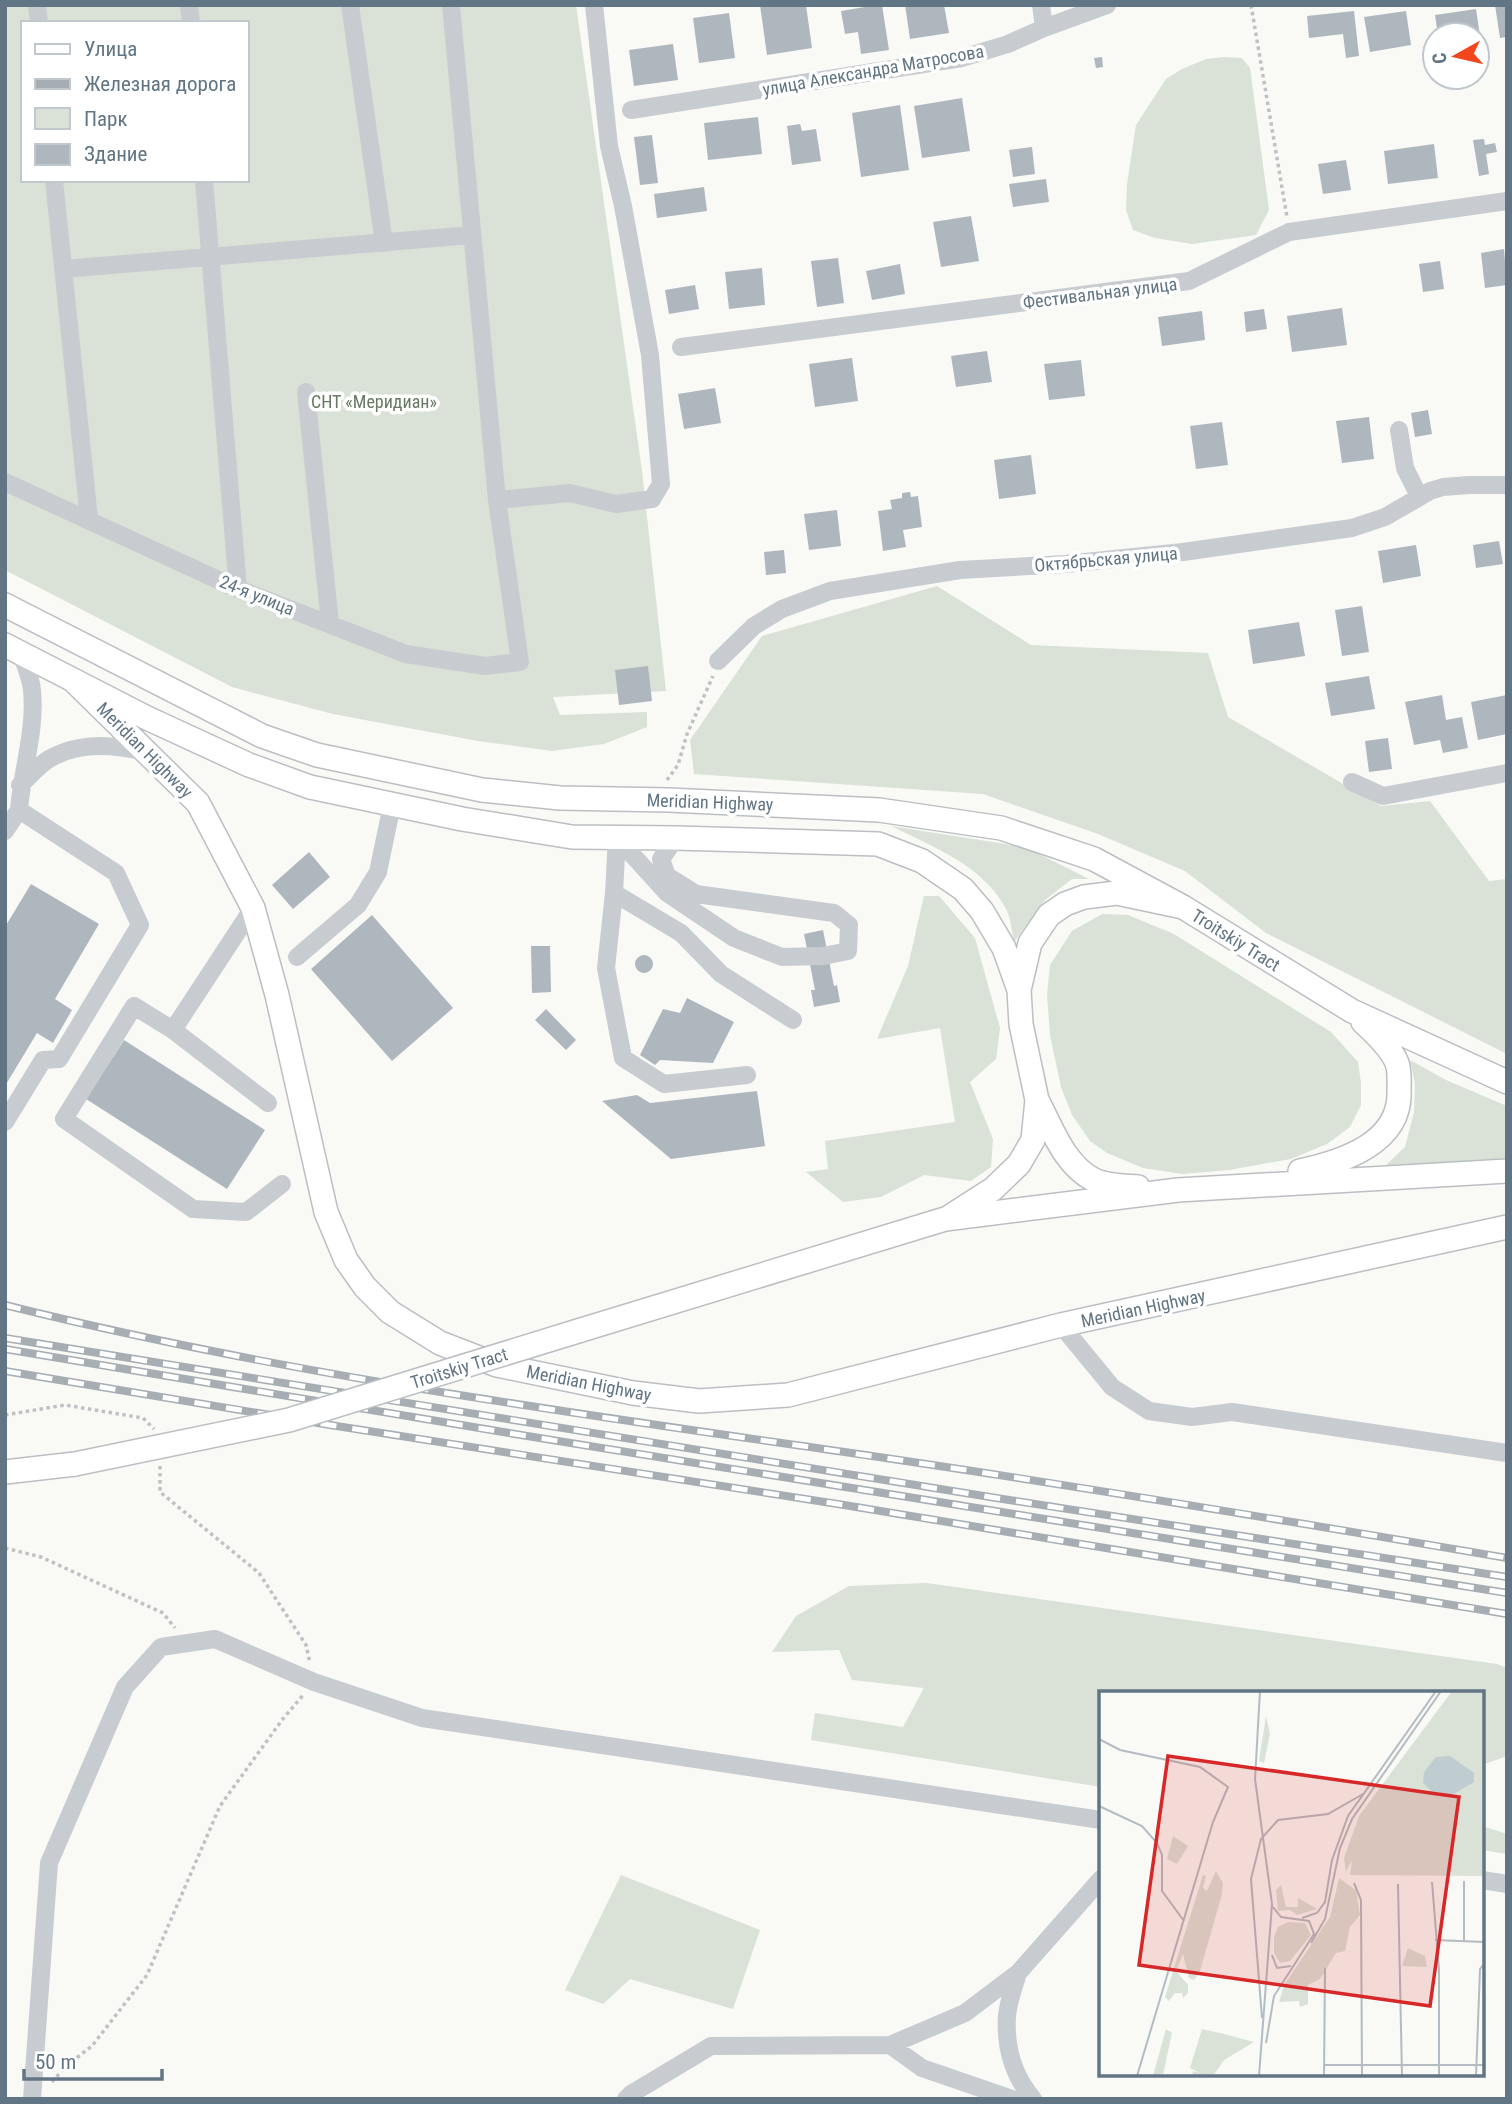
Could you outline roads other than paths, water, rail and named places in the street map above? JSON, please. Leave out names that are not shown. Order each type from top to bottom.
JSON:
[{"type":"main road","name":"Meridian Highway","points":[[5,605],[262,736],[317,755],[482,790],[560,798],[879,810],[1001,828],[1094,859],[1183,907]]},
{"type":"main road","name":"Meridian Highway","points":[[13,649],[147,718],[249,765],[310,787],[462,819],[572,837],[878,844],[922,861],[963,889],[982,911],[1004,948],[1019,990]]},
{"type":"main road","name":"Meridian Highway","points":[[74,681],[198,803],[253,908],[326,1212],[346,1260],[365,1287],[390,1312],[440,1343],[497,1366],[633,1393],[699,1401],[788,1395],[1061,1325],[1507,1227]]},
{"type":"main road","name":"Troitskiy Tract","points":[[945,1219],[993,1189],[1019,1164],[1033,1140],[1037,1100],[1021,1024],[1019,990],[1030,943],[1049,915],[1065,904],[1084,897],[1117,893],[1183,907],[1352,1011],[1507,1082]]},
{"type":"main road","points":[[1239,1185],[1333,1164],[1360,1151],[1382,1135],[1395,1117],[1400,1099],[1396,1063],[1380,1038],[1352,1011]]},
{"type":"main road","points":[[1037,1100],[1061,1147],[1076,1168],[1095,1180],[1118,1185],[1178,1190]]},
{"type":"main road","name":"Troitskiy Tract","points":[[5,1472],[75,1464],[289,1420],[945,1219],[1178,1190],[1507,1171]]},
{"type":"street","points":[[350,5],[384,243]]},
{"type":"street","points":[[451,5],[496,500],[570,493],[615,504],[652,499],[661,484],[650,355],[623,206],[609,146],[594,5]]},
{"type":"street","points":[[1041,5],[1044,28]]},
{"type":"street","name":"улица Александра Матросова","points":[[631,110],[962,58],[1009,44],[1107,5]]},
{"type":"street","points":[[54,182],[89,519]]},
{"type":"street","points":[[204,182],[238,589]]},
{"type":"street","name":"Фестивальная улица","points":[[681,346],[1189,281],[1289,232],[1507,201]]},
{"type":"street","points":[[63,269],[472,235]]},
{"type":"street","points":[[306,392],[330,623]]},
{"type":"street","points":[[1399,430],[1405,468],[1419,496]]},
{"type":"street","name":"24-я улица","points":[[5,482],[238,589],[406,654],[485,666],[520,662],[496,500]]},
{"type":"street","name":"Октябрьская улица","points":[[718,661],[754,626],[782,609],[830,591],[960,570],[1065,564],[1183,552],[1352,528],[1385,517],[1419,496],[1443,487],[1507,485]]},
{"type":"street","points":[[5,831],[19,810],[20,785],[33,726],[32,688],[13,649]]},
{"type":"street","points":[[20,785],[49,759],[79,747],[118,746],[147,752]]},
{"type":"street","points":[[1352,782],[1382,796],[1507,773]]},
{"type":"street","points":[[297,957],[358,905],[378,872],[392,805]]},
{"type":"street","points":[[5,1122],[43,1060],[59,1059],[141,925],[116,873],[19,810]]},
{"type":"street","points":[[617,838],[667,893],[734,938],[782,957],[823,957],[848,951],[849,925],[834,912],[696,894],[667,876],[661,859],[676,838]]},
{"type":"street","points":[[617,838],[606,968],[623,1058],[664,1084],[747,1075]]},
{"type":"street","points":[[614,893],[681,933],[722,974],[793,1020]]},
{"type":"street","points":[[173,1030],[253,908]]},
{"type":"street","points":[[268,1103],[173,1030],[134,1006],[64,1119],[193,1209],[246,1212],[282,1184]]},
{"type":"street","points":[[1061,1325],[1112,1387],[1149,1411],[1192,1417],[1232,1412],[1507,1452]]},
{"type":"street","points":[[38,2095],[49,1863],[125,1687],[161,1647],[215,1639],[314,1682],[422,1718],[1099,1820]]},
{"type":"street","points":[[1484,1880],[1507,1884]]},
{"type":"street","points":[[626,2099],[711,2046],[890,2045],[965,2013],[1018,1973],[1099,1881]]},
{"type":"street","points":[[1018,1973],[1007,2016],[1010,2062],[1033,2099]]},
{"type":"street","points":[[890,2045],[922,2068],[1012,2099]]},
{"type":"railway","points":[[5,1305],[220,1353],[328,1373],[1031,1480],[1507,1558]]},
{"type":"railway","points":[[5,1338],[990,1497],[1507,1577]]},
{"type":"railway","points":[[5,1349],[527,1436],[1507,1593]]},
{"type":"railway","points":[[5,1371],[1507,1614]]},
{"type":"park label","name":"СНТ «Меридиан»","points":[[374,401]]}]
